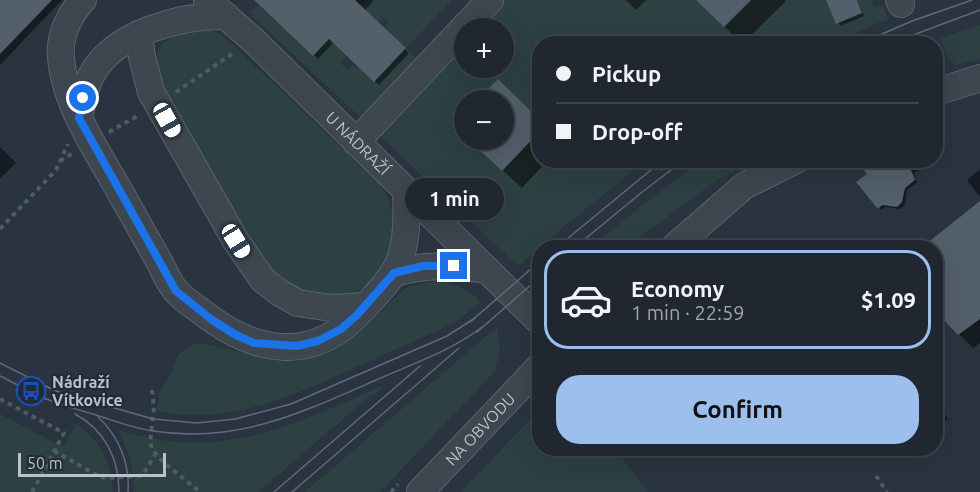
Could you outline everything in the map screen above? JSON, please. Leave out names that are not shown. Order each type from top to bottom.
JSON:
[{"type":"street","points":[[83,0],[69,20],[62,39],[61,55],[63,71],[79,118],[176,291],[212,320],[236,335],[254,343],[297,346],[332,335],[341,329],[394,273],[404,238],[406,191]]},
{"type":"street","points":[[356,142],[490,0]]},
{"type":"street","points":[[79,118],[90,77],[105,58],[139,34],[160,24],[196,16],[217,8]]},
{"type":"street","name":"U NÁDRAŽÍ","points":[[217,8],[261,48],[532,314]]},
{"type":"street","points":[[139,34],[151,92],[236,241],[263,280],[298,303],[323,307],[365,306]]},
{"type":"street","points":[[943,90],[980,78]]},
{"type":"street","points":[[682,240],[744,186],[780,168]]},
{"type":"street","points":[[394,273],[438,265],[487,270]]},
{"type":"street","name":"NA OBVODU","points":[[420,492],[532,374]]},
{"type":"path","points":[[0,229],[56,170],[79,118]]},
{"type":"path","points":[[152,390],[154,408],[150,442],[155,455],[200,492]]},
{"type":"path","points":[[0,399],[64,433],[32,492]]},
{"type":"path","points":[[54,451],[107,478],[140,476],[155,455]]},
{"type":"path","points":[[876,476],[887,492]]},
{"type":"green space","points":[[366,0],[452,0],[406,48],[417,59],[361,118],[249,13],[257,4],[313,56],[329,39],[347,56],[340,63],[348,70],[352,65],[356,68],[358,66],[389,22],[383,17],[378,22],[361,5]]},
{"type":"green space","points":[[502,0],[871,0],[874,8],[882,5],[888,19],[848,36],[532,36],[532,168],[637,168],[548,240],[532,240],[532,254],[518,266],[376,132],[454,50],[454,78],[514,78],[514,18],[485,18]]},
{"type":"green space","points":[[980,25],[980,59],[956,65],[949,60],[943,45],[943,37]]},
{"type":"green space","points":[[201,28],[222,35],[378,182],[388,196],[396,227],[390,260],[369,286],[339,298],[291,291],[265,267],[161,95],[155,62],[161,47],[172,37]]},
{"type":"green space","points":[[692,168],[739,168],[713,183],[636,240],[601,240]]},
{"type":"green space","points":[[428,282],[443,282],[463,288],[480,302],[460,319],[443,328],[278,400],[231,412],[207,415],[157,411],[159,393],[168,380],[178,355],[189,346],[201,343],[278,361],[300,359],[338,347],[363,330],[404,290]]},
{"type":"green space","points":[[497,327],[500,350],[495,371],[380,492],[305,492]]},
{"type":"green space","points":[[381,386],[382,388],[374,395],[372,394],[258,492],[134,492],[130,460],[117,430],[166,441],[195,443],[223,441],[277,429],[304,420]]},
{"type":"green space","points":[[0,414],[63,447],[76,424],[92,437],[103,453],[110,472],[113,492],[0,492]]},
{"type":"green space","points":[[532,417],[532,456],[620,456],[648,492],[461,492]]},
{"type":"building","points":[[0,0],[52,0],[0,54]]},
{"type":"building","points":[[254,0],[355,0],[406,48],[374,82],[329,39],[313,56]]},
{"type":"building","points":[[696,0],[751,0],[724,27]]},
{"type":"building","points":[[826,0],[857,0],[862,13],[836,24]]},
{"type":"building","points":[[498,79],[509,90],[487,90]]},
{"type":"building","points":[[514,95],[532,112],[532,139],[502,171],[480,150],[514,150]]},
{"type":"building","points":[[862,168],[910,168],[915,180],[905,188],[902,202],[897,207],[882,205],[878,209],[856,182],[867,174]]},
{"type":"building","points":[[980,201],[980,319],[958,335],[943,319],[943,240],[931,240]]},
{"type":"tram line","points":[[877,36],[972,0]]},
{"type":"tram line","points":[[910,36],[980,10]]},
{"type":"tram line","points":[[566,240],[653,168]]},
{"type":"tram line","points":[[584,240],[674,168]]},
{"type":"tram line","points":[[470,322],[532,268]]},
{"type":"tram line","points":[[477,332],[532,284]]},
{"type":"tram line","points":[[41,384],[59,392],[153,419],[197,423],[235,419],[291,404],[447,336],[475,318]]},
{"type":"tram line","points":[[40,396],[124,424],[153,431],[184,434],[241,429],[268,423],[321,404],[417,363],[470,336],[482,327]]},
{"type":"tram line","points":[[292,492],[459,348]]},
{"type":"tram line","points":[[0,363],[49,388]]},
{"type":"tram line","points":[[274,492],[420,366]]},
{"type":"tram line","points":[[0,376],[45,399]]},
{"type":"tram line","points":[[75,414],[95,428],[108,447],[116,468],[119,492]]},
{"type":"tram line","points":[[98,417],[112,433],[122,451],[127,471],[128,492]]},
{"type":"place","name":"Nádraží Vítkovice","points":[[31,391]]},
{"type":"route","points":[[83,98],[79,118],[176,291],[212,320],[236,335],[254,343],[275,346],[297,346],[318,341],[332,335],[357,315],[394,273],[423,266],[454,266]]}]
